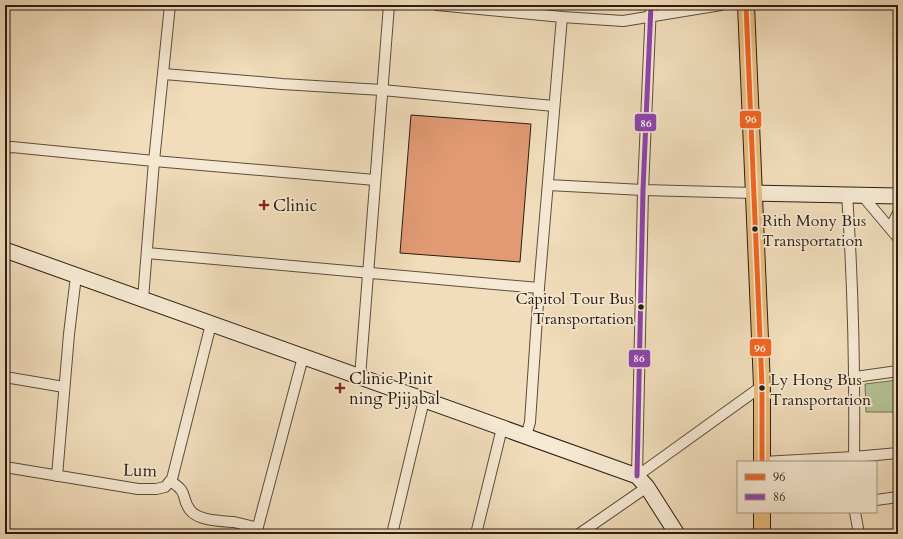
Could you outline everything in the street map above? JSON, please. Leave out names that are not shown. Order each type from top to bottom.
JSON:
[{"type":"main road","points":[[746,5],[762,386],[762,461]]},
{"type":"main road","points":[[754,193],[898,196]]},
{"type":"main road","points":[[5,250],[526,436],[642,481],[677,534]]},
{"type":"main road","points":[[762,513],[762,534]]},
{"type":"street","points":[[143,299],[154,161],[170,5]]},
{"type":"street","points":[[360,376],[389,5]]},
{"type":"street","points":[[437,5],[562,17],[623,21],[721,5]]},
{"type":"street","points":[[642,481],[643,190],[650,5]]},
{"type":"street","points":[[526,436],[530,422],[538,288],[562,17]]},
{"type":"street","points":[[164,74],[282,84],[382,90],[554,106]]},
{"type":"street","points":[[5,148],[12,147],[375,180]]},
{"type":"street","points":[[548,185],[643,190],[754,193]]},
{"type":"street","points":[[854,194],[890,228],[898,238]]},
{"type":"street","points":[[848,459],[855,377],[851,257],[854,194]]},
{"type":"street","points":[[890,228],[898,213]]},
{"type":"street","points":[[147,253],[538,288]]},
{"type":"street","points":[[57,476],[68,334],[76,276]]},
{"type":"street","name":"Lum","points":[[5,467],[138,489],[156,489],[165,487],[172,479],[211,324]]},
{"type":"street","points":[[170,481],[184,492],[191,512],[209,519],[235,522],[257,531],[303,357]]},
{"type":"street","points":[[855,377],[898,371]]},
{"type":"street","points":[[5,377],[64,387]]},
{"type":"street","points":[[579,534],[642,481],[762,386]]},
{"type":"street","points":[[392,534],[424,400]]},
{"type":"street","points":[[476,534],[502,428]]},
{"type":"street","points":[[791,461],[848,459],[898,452]]},
{"type":"street","points":[[877,500],[898,497]]},
{"type":"street","points":[[855,513],[859,534]]},
{"type":"green space","points":[[898,380],[898,412],[866,412],[865,384]]},
{"type":"building","points":[[411,115],[531,124],[520,262],[400,253]]},
{"type":"transit line","name":"86","points":[[637,476],[643,190],[651,5]]},
{"type":"transit line","name":"96","points":[[746,5],[762,386],[762,461]]},
{"type":"place","name":"Clinic","points":[[264,205]]},
{"type":"place","name":"Rith Mony Bus Transportation","points":[[755,229]]},
{"type":"place","name":"Capitol Tour Bus Transportation","points":[[641,307]]},
{"type":"place","name":"Clinic Pinit ning Pjijabal","points":[[340,388]]},
{"type":"place","name":"Ly Hong Bus Transportation","points":[[762,388]]}]
